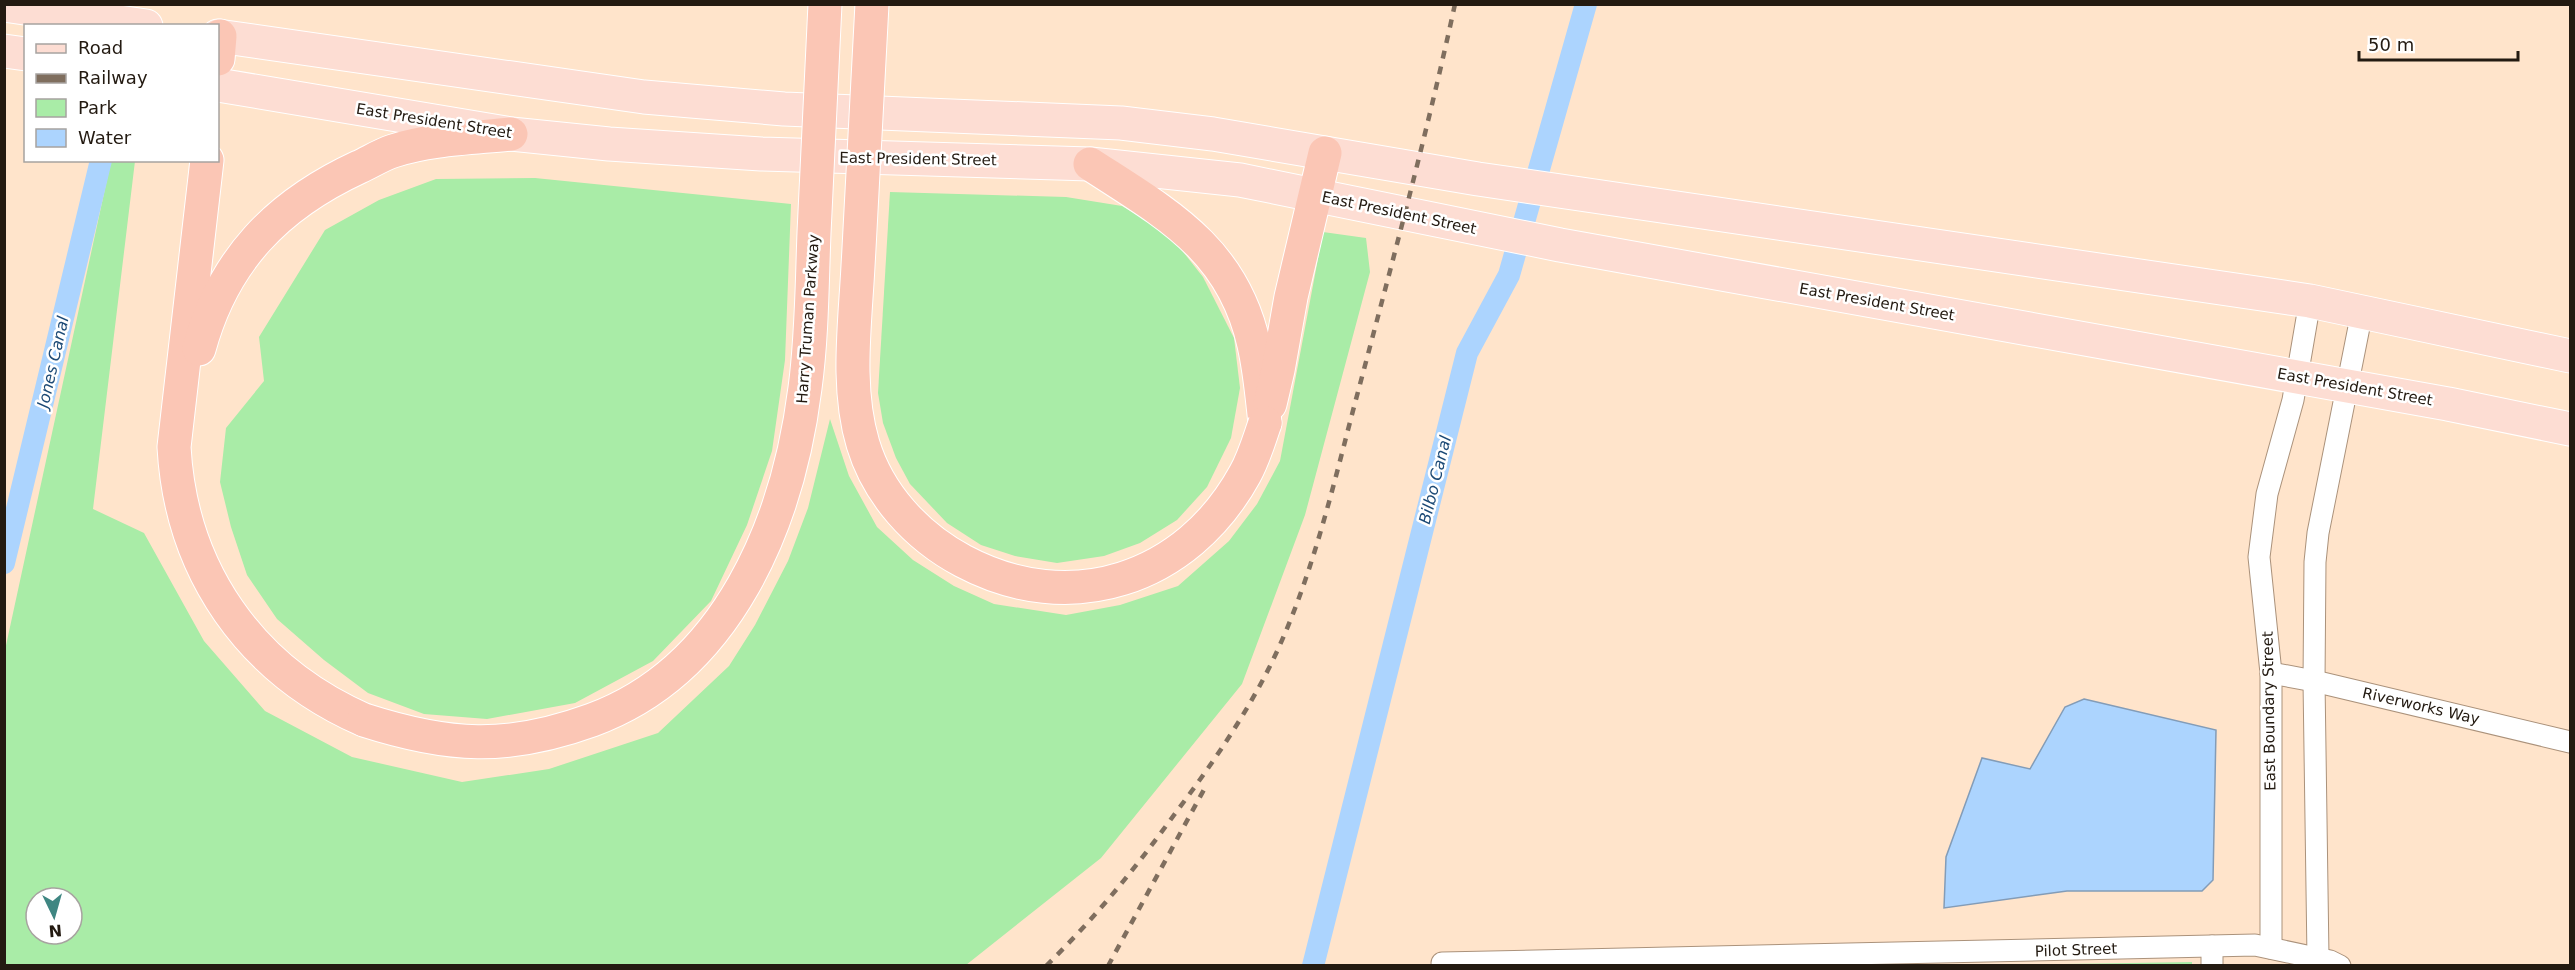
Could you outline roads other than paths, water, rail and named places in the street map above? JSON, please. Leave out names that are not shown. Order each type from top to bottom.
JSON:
[{"type":"highway","name":"Harry Truman Parkway","points":[[174,447],[176,477],[187,526],[208,580],[227,611],[279,667],[305,689],[336,708],[406,734],[451,742],[490,743],[528,739],[568,729],[606,715],[639,698],[703,645],[727,615],[763,546],[789,469],[798,433],[809,342],[825,4]]},
{"type":"highway","points":[[872,4],[855,338],[857,422],[870,462],[890,500],[902,514],[948,553],[998,577],[1036,587],[1057,589],[1126,579],[1181,549],[1212,521],[1246,472],[1264,423],[1278,370],[1291,297],[1325,153]]},
{"type":"highway","points":[[174,447],[208,315],[239,259],[283,212],[330,180],[393,151],[441,141],[510,134]]},
{"type":"highway","points":[[174,447],[207,162]]},
{"type":"highway","points":[[1090,164],[1165,213],[1195,238],[1217,261],[1235,289],[1252,335],[1259,370],[1264,423]]},
{"type":"main road","points":[[4,5],[132,24]]},
{"type":"main road","points":[[219,43],[644,97],[784,108],[1121,123],[1213,134],[1482,179],[2310,301],[2571,356]]},
{"type":"main road","points":[[4,51],[24,54]]},
{"type":"main road","name":"East President Street","points":[[219,85],[510,134],[609,144],[761,154],[1090,164],[1240,180],[1560,245],[2296,376],[2571,429]]},
{"type":"street","name":"East Boundary Street","points":[[2271,948],[2271,673],[2259,557],[2267,494],[2293,400],[2310,301]]},
{"type":"street","points":[[2318,958],[2314,681],[2315,571],[2318,533],[2362,312]]},
{"type":"street","name":"Riverworks Way","points":[[2271,673],[2314,681],[2571,742]]},
{"type":"street","name":"Pilot Street","points":[[1442,963],[1738,961],[1965,953],[2212,956],[2255,945],[2318,958],[2340,966]]},
{"type":"water","points":[[2084,699],[2216,730],[2213,880],[2202,891],[2067,891],[1944,908],[1946,857],[1982,758],[2030,769],[2065,707]]},
{"type":"waterway","name":"Bilbo Canal","points":[[1313,966],[1467,353],[1509,275],[1586,4]]},
{"type":"waterway","name":"Jones Canal","points":[[4,563],[101,162]]},
{"type":"railway","points":[[1046,966],[1113,893],[1201,779],[1250,702],[1287,629],[1300,596],[1332,493],[1409,196],[1455,4]]},
{"type":"railway","points":[[1108,966],[1207,784]]}]
